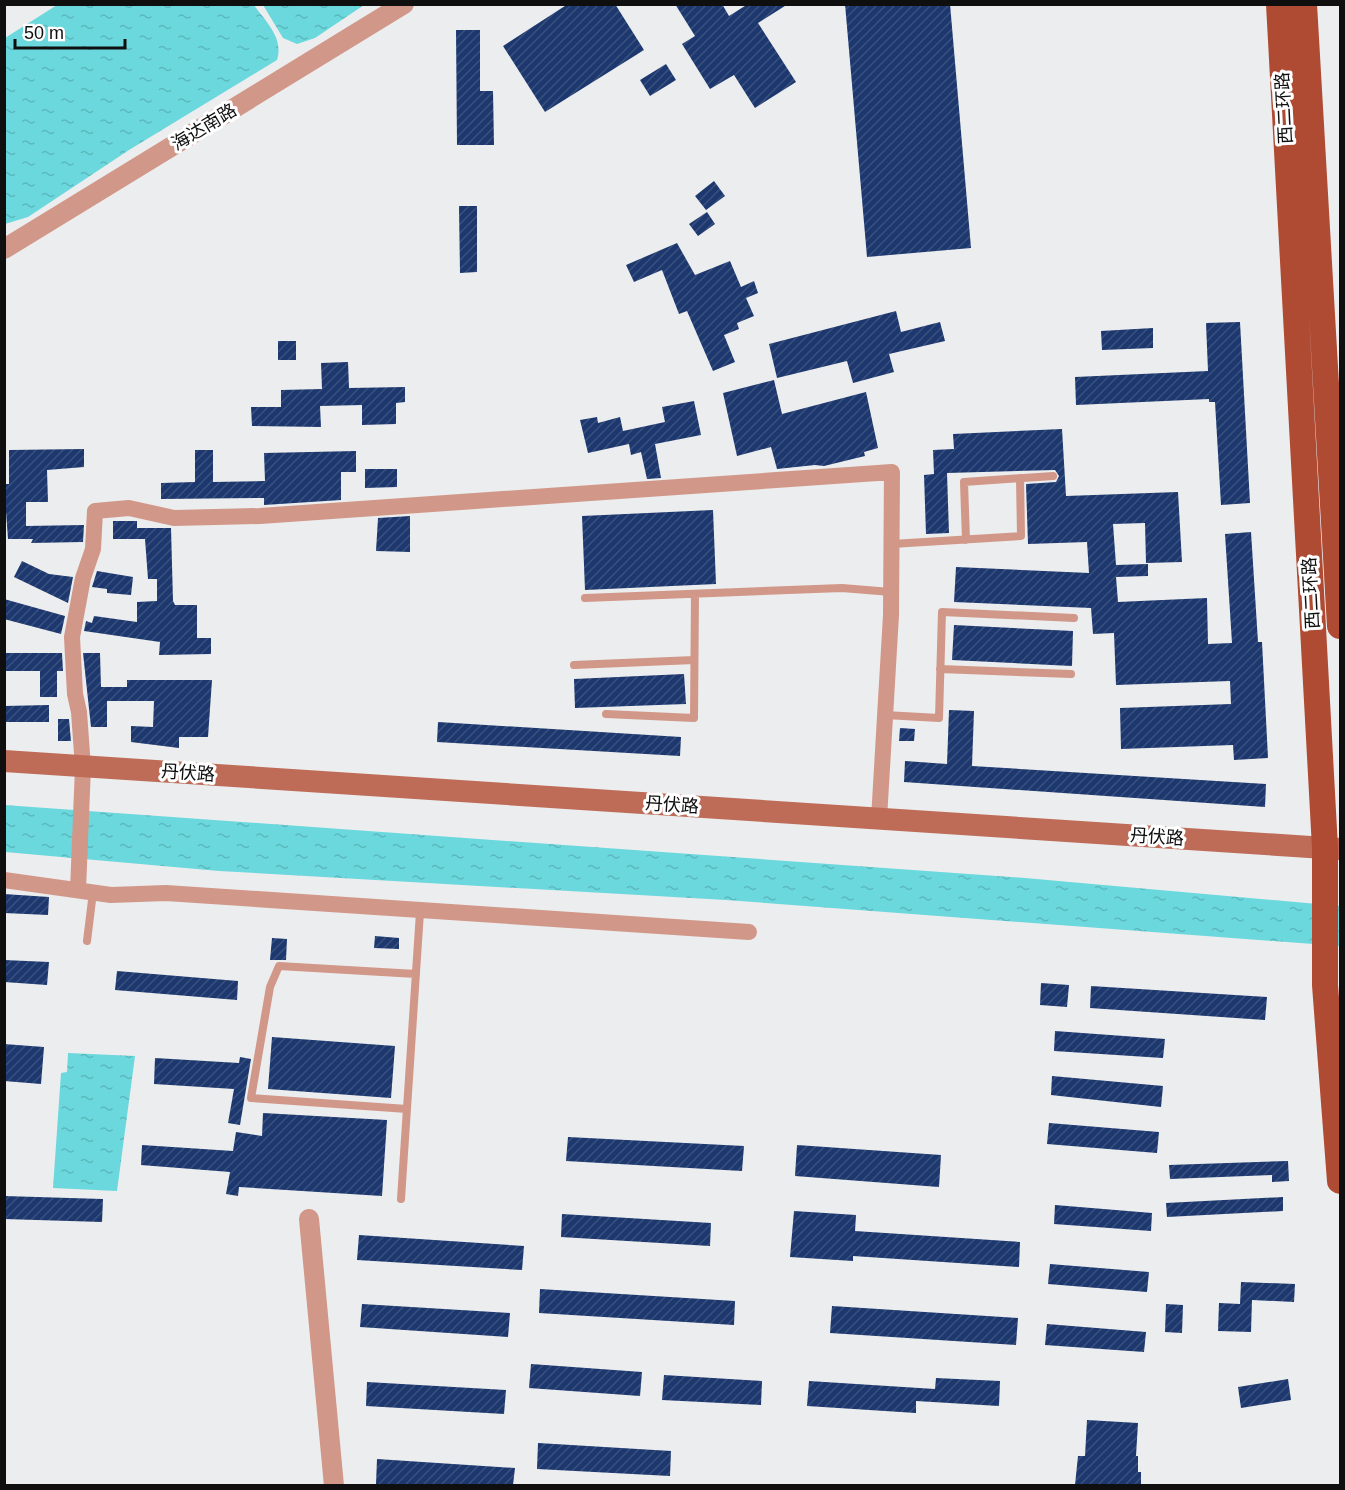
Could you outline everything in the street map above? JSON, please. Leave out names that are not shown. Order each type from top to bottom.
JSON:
[{"type":"main road","name":"西二环路","points":[[1279,4],[1333,849],[1323,894],[1324,985],[1341,1181]]},
{"type":"main road","name":"西二环路","points":[[1304,4],[1341,626]]},
{"type":"main road","name":"丹伏路","points":[[4,761],[1333,849]]},
{"type":"street","name":"海达南路","points":[[4,249],[404,4]]},
{"type":"street","points":[[83,886],[83,767],[79,712],[75,694],[72,637],[83,578],[93,549],[95,511],[129,508],[174,518],[260,516],[892,472],[891,592],[879,819]]},
{"type":"street","points":[[4,880],[83,886],[111,895],[166,893],[420,912],[749,932]]},
{"type":"street","points":[[309,1219],[334,1485]]},
{"type":"lane","points":[[966,540],[964,482],[1053,476]]},
{"type":"lane","points":[[892,543],[1022,536],[1020,478]]},
{"type":"lane","points":[[585,598],[842,588],[891,592]]},
{"type":"lane","points":[[606,714],[694,718],[695,594]]},
{"type":"lane","points":[[885,715],[939,718],[942,612],[1074,618]]},
{"type":"lane","points":[[574,665],[694,660]]},
{"type":"lane","points":[[940,669],[1071,674]]},
{"type":"lane","points":[[83,886],[87,941]]},
{"type":"lane","points":[[401,1199],[420,912]]},
{"type":"lane","points":[[407,1109],[251,1098],[270,987],[279,966],[416,974]]},
{"type":"water","points":[[253,4],[276,37],[279,52],[277,60],[129,150],[28,217],[5,224],[5,38],[57,5]]},
{"type":"water","points":[[263,5],[364,5],[315,38],[297,44],[283,38]]},
{"type":"water","points":[[4,805],[1025,878],[1340,906],[1340,946],[726,900],[219,871],[5,852]]},
{"type":"water","points":[[68,1053],[135,1056],[117,1191],[53,1188],[61,1073],[67,1072]]},
{"type":"building","points":[[568,4],[615,4],[644,50],[545,112],[503,46]]},
{"type":"building","points":[[675,4],[722,4],[729,16],[748,4],[788,4],[758,23],[796,82],[755,108],[734,75],[710,89],[682,44],[695,36]]},
{"type":"building","points":[[845,4],[950,4],[971,248],[867,257]]},
{"type":"building","points":[[456,30],[480,30],[480,91],[493,91],[494,145],[457,145]]},
{"type":"building","points":[[666,64],[676,80],[650,96],[640,80]]},
{"type":"building","points":[[714,181],[725,196],[706,210],[695,196]]},
{"type":"building","points":[[459,206],[477,206],[477,272],[460,273]]},
{"type":"building","points":[[707,212],[715,224],[698,236],[689,224]]},
{"type":"building","points":[[677,243],[695,275],[730,261],[741,287],[754,281],[758,293],[746,298],[754,316],[737,323],[739,329],[724,335],[735,362],[713,371],[687,311],[679,314],[662,270],[634,282],[626,265]]},
{"type":"building","points":[[896,311],[901,332],[940,322],[945,341],[889,354],[894,372],[853,383],[847,361],[777,378],[769,344]]},
{"type":"building","points":[[1240,322],[1250,503],[1221,505],[1215,402],[1209,402],[1209,399],[1076,405],[1075,377],[1208,371],[1206,323]]},
{"type":"building","points":[[1153,328],[1153,348],[1102,350],[1101,331]]},
{"type":"building","points":[[278,341],[296,341],[296,360],[278,360]]},
{"type":"building","points":[[348,362],[349,388],[405,387],[405,402],[396,403],[396,424],[362,425],[362,405],[320,406],[321,427],[252,426],[251,407],[281,407],[281,390],[322,389],[321,363]]},
{"type":"building","points":[[774,380],[782,414],[866,392],[878,448],[864,452],[865,456],[824,466],[777,469],[771,447],[737,456],[723,393]]},
{"type":"building","points":[[694,401],[701,435],[655,444],[661,478],[647,479],[641,452],[631,455],[629,444],[588,453],[580,420],[597,417],[598,423],[620,417],[623,431],[665,422],[662,407]]},
{"type":"building","points":[[1062,429],[1066,496],[1178,492],[1182,562],[1146,563],[1145,523],[1113,524],[1116,565],[1148,564],[1148,576],[1116,577],[1118,602],[1207,598],[1208,644],[1232,643],[1225,534],[1251,532],[1258,642],[1262,642],[1268,758],[1234,760],[1233,745],[1121,749],[1120,708],[1231,704],[1230,681],[1116,685],[1114,633],[1093,634],[1091,608],[954,602],[956,567],[1089,573],[1087,542],[1028,544],[1026,484],[1056,482],[1059,476],[1055,470],[947,473],[949,533],[926,534],[924,475],[934,474],[933,450],[954,449],[953,434]]},
{"type":"building","points":[[84,449],[84,467],[47,470],[48,502],[26,502],[26,526],[84,525],[83,542],[31,543],[33,539],[8,539],[4,484],[9,484],[9,450]]},
{"type":"building","points":[[195,450],[213,450],[213,482],[265,481],[264,453],[356,451],[356,472],[341,472],[341,500],[264,505],[264,498],[161,499],[161,483],[195,482]]},
{"type":"building","points":[[365,469],[397,469],[397,487],[365,488]]},
{"type":"building","points":[[713,510],[716,584],[585,590],[582,516]]},
{"type":"building","points":[[410,516],[410,552],[376,551],[378,518]]},
{"type":"building","points":[[113,521],[137,521],[137,528],[171,528],[173,601],[175,605],[197,605],[197,638],[211,638],[211,654],[159,655],[160,642],[84,631],[86,621],[92,623],[94,616],[137,622],[137,602],[157,601],[157,579],[148,579],[145,539],[113,539]]},
{"type":"building","points":[[22,561],[49,574],[73,577],[68,603],[14,577]]},
{"type":"building","points":[[97,571],[133,577],[131,595],[107,593],[107,589],[92,587]]},
{"type":"building","points":[[4,599],[65,616],[61,634],[4,619]]},
{"type":"building","points":[[954,625],[1073,631],[1072,666],[952,660]]},
{"type":"building","points":[[4,653],[62,653],[63,671],[57,671],[57,697],[40,697],[40,671],[4,671]]},
{"type":"building","points":[[83,653],[100,653],[101,687],[127,687],[127,680],[212,680],[208,737],[179,737],[179,748],[131,742],[131,726],[153,727],[154,701],[107,701],[107,727],[91,727]]},
{"type":"building","points":[[684,674],[686,704],[575,708],[574,679]]},
{"type":"building","points":[[49,705],[49,722],[4,722],[4,706]]},
{"type":"building","points":[[949,710],[974,711],[972,766],[1266,784],[1265,807],[904,782],[905,761],[947,764]]},
{"type":"building","points":[[58,719],[69,719],[71,741],[58,741]]},
{"type":"building","points":[[438,722],[681,737],[680,756],[437,742]]},
{"type":"building","points":[[900,728],[915,729],[914,741],[899,741]]},
{"type":"building","points":[[4,894],[49,897],[48,915],[4,913]]},
{"type":"building","points":[[375,936],[399,938],[399,949],[374,948]]},
{"type":"building","points":[[272,938],[287,939],[286,960],[270,960]]},
{"type":"building","points":[[4,960],[49,962],[47,985],[4,982]]},
{"type":"building","points":[[117,971],[238,981],[237,1000],[115,990]]},
{"type":"building","points":[[1041,983],[1069,985],[1067,1007],[1040,1005]]},
{"type":"building","points":[[1091,986],[1267,997],[1265,1020],[1090,1008]]},
{"type":"building","points":[[1055,1031],[1165,1039],[1163,1058],[1054,1051]]},
{"type":"building","points":[[272,1037],[395,1046],[391,1098],[268,1089]]},
{"type":"building","points":[[4,1044],[44,1047],[41,1084],[4,1081]]},
{"type":"building","points":[[240,1057],[251,1059],[240,1125],[228,1123],[234,1089],[154,1084],[155,1058],[239,1063]]},
{"type":"building","points":[[1052,1076],[1163,1086],[1161,1107],[1051,1095]]},
{"type":"building","points":[[263,1113],[387,1120],[382,1196],[239,1187],[238,1196],[226,1194],[230,1172],[141,1165],[142,1145],[233,1151],[236,1132],[262,1136]]},
{"type":"building","points":[[1049,1123],[1159,1132],[1157,1153],[1047,1144]]},
{"type":"building","points":[[568,1137],[744,1146],[742,1171],[566,1161]]},
{"type":"building","points":[[797,1145],[941,1155],[939,1187],[795,1176]]},
{"type":"building","points":[[1288,1161],[1289,1181],[1272,1182],[1272,1175],[1170,1179],[1169,1165]]},
{"type":"building","points":[[4,1196],[103,1199],[102,1222],[4,1219]]},
{"type":"building","points":[[1283,1197],[1283,1211],[1167,1217],[1166,1203]]},
{"type":"building","points":[[1055,1205],[1152,1213],[1151,1231],[1054,1224]]},
{"type":"building","points":[[794,1211],[856,1215],[855,1231],[1020,1242],[1019,1267],[853,1256],[853,1261],[790,1257]]},
{"type":"building","points":[[562,1214],[711,1223],[710,1246],[561,1237]]},
{"type":"building","points":[[359,1235],[524,1246],[522,1270],[357,1260]]},
{"type":"building","points":[[1050,1264],[1149,1272],[1147,1292],[1048,1284]]},
{"type":"building","points":[[1241,1282],[1295,1284],[1294,1302],[1252,1300],[1251,1332],[1218,1331],[1219,1303],[1240,1304]]},
{"type":"building","points":[[540,1289],[735,1301],[734,1325],[539,1313]]},
{"type":"building","points":[[362,1304],[510,1313],[508,1337],[360,1327]]},
{"type":"building","points":[[1166,1304],[1183,1305],[1182,1333],[1165,1332]]},
{"type":"building","points":[[832,1306],[1018,1318],[1016,1345],[830,1333]]},
{"type":"building","points":[[1047,1324],[1146,1332],[1144,1352],[1045,1345]]},
{"type":"building","points":[[531,1364],[642,1372],[640,1396],[529,1388]]},
{"type":"building","points":[[664,1375],[762,1381],[761,1405],[662,1400]]},
{"type":"building","points":[[936,1378],[1000,1381],[999,1406],[916,1401],[916,1413],[807,1406],[809,1381],[935,1389]]},
{"type":"building","points":[[1288,1379],[1291,1400],[1241,1408],[1238,1387]]},
{"type":"building","points":[[367,1382],[506,1390],[504,1414],[366,1406]]},
{"type":"building","points":[[1087,1420],[1138,1423],[1136,1456],[1138,1456],[1138,1472],[1141,1472],[1141,1485],[1075,1485],[1078,1456],[1085,1456]]},
{"type":"building","points":[[538,1443],[671,1451],[670,1476],[537,1469]]},
{"type":"building","points":[[377,1459],[515,1468],[513,1485],[376,1484]]}]
